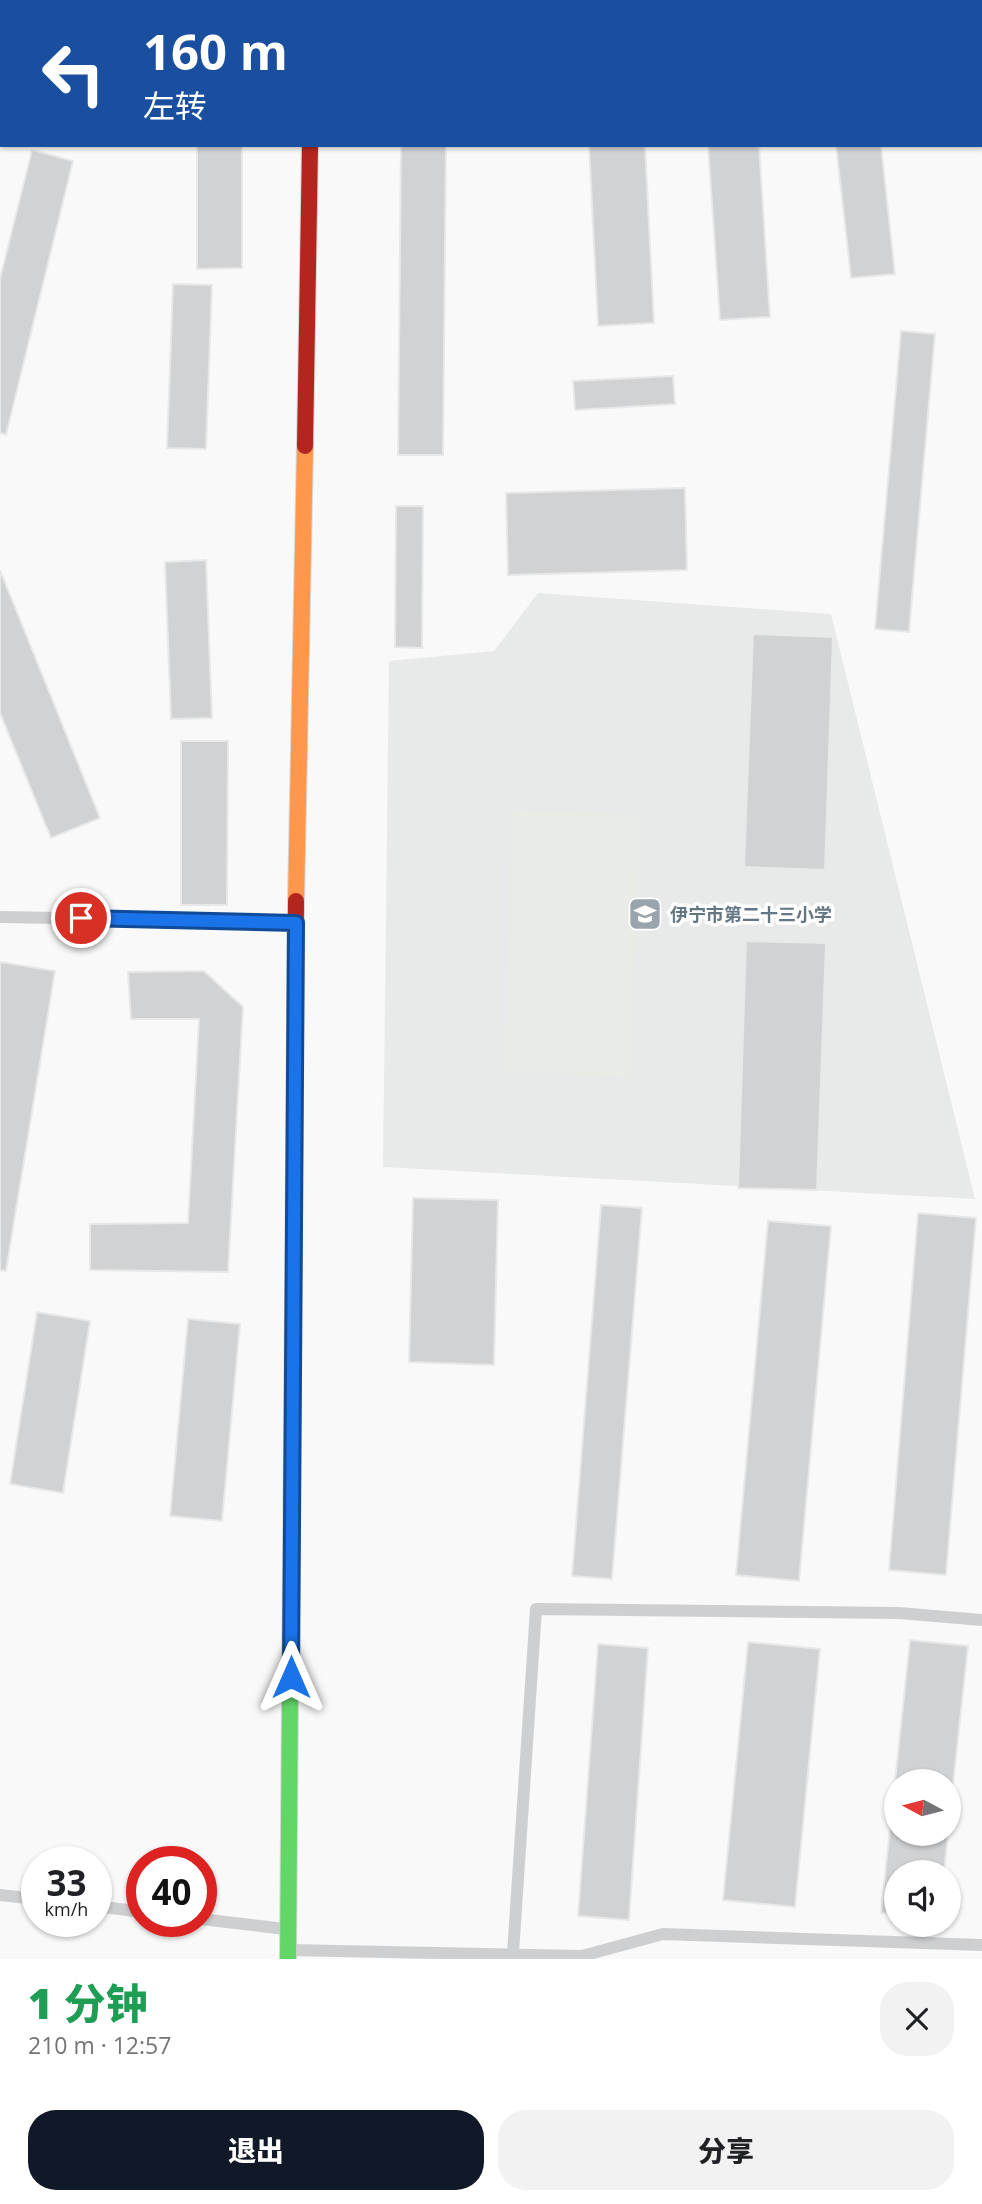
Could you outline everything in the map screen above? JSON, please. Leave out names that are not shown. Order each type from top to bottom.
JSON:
[{"type":"street","points":[[288,1954],[296,923],[310,147]]},
{"type":"lane","points":[[0,917],[296,923]]},
{"type":"lane","points":[[513,1953],[536,1609],[899,1613],[982,1620]]},
{"type":"lane","points":[[0,1895],[21,1897]]},
{"type":"lane","points":[[217,1921],[289,1929]]},
{"type":"lane","points":[[288,1954],[582,1955],[663,1934],[982,1945]]},
{"type":"shaded area","name":"伊宁市第二十三小学","points":[[538,593],[831,614],[975,1199],[383,1167],[389,661],[494,651]]},
{"type":"shaded area","points":[[511,811],[640,814],[630,1077],[505,1072]]},
{"type":"building","points":[[197,147],[242,147],[242,268],[197,269]]},
{"type":"building","points":[[401,147],[446,147],[443,455],[398,455]]},
{"type":"building","points":[[589,147],[645,147],[654,323],[598,326]]},
{"type":"building","points":[[708,147],[759,147],[770,317],[720,320]]},
{"type":"building","points":[[836,147],[881,147],[895,274],[851,278]]},
{"type":"building","points":[[32,150],[73,161],[6,435],[0,433],[0,279]]},
{"type":"building","points":[[173,284],[212,285],[206,449],[167,448]]},
{"type":"building","points":[[901,331],[935,334],[909,632],[875,629]]},
{"type":"building","points":[[673,376],[675,404],[575,410],[573,381]]},
{"type":"building","points":[[685,488],[687,570],[508,575],[506,493]]},
{"type":"building","points":[[396,506],[423,506],[422,648],[395,647]]},
{"type":"building","points":[[206,560],[212,718],[171,719],[165,562]]},
{"type":"building","points":[[0,570],[100,818],[51,838],[0,713]]},
{"type":"building","points":[[753,634],[833,637],[825,870],[744,867]]},
{"type":"building","points":[[181,741],[228,741],[227,905],[181,905]]},
{"type":"building","points":[[746,941],[826,943],[817,1190],[738,1188]]},
{"type":"building","points":[[0,962],[55,971],[6,1271],[0,1270]]},
{"type":"building","points":[[204,971],[243,1007],[228,1272],[90,1270],[90,1224],[188,1223],[199,1019],[131,1019],[128,972]]},
{"type":"building","points":[[413,1198],[498,1200],[494,1365],[409,1362]]},
{"type":"building","points":[[601,1205],[642,1208],[612,1579],[572,1576]]},
{"type":"building","points":[[918,1213],[976,1218],[946,1575],[889,1570]]},
{"type":"building","points":[[768,1221],[831,1226],[799,1581],[736,1575]]},
{"type":"building","points":[[37,1312],[90,1321],[63,1493],[10,1484]]},
{"type":"building","points":[[188,1319],[240,1324],[222,1521],[170,1516]]},
{"type":"building","points":[[910,1640],[968,1646],[955,1769],[896,1769]]},
{"type":"building","points":[[748,1642],[820,1649],[795,1907],[723,1900]]},
{"type":"building","points":[[598,1644],[648,1648],[629,1920],[578,1916]]},
{"type":"building","points":[[888,1846],[947,1846],[945,1860],[887,1860]]},
{"type":"building","points":[[884,1885],[884,1913],[881,1913]]},
{"type":"traffic: fast","points":[[288,1959],[293,1305]]},
{"type":"traffic: slow","points":[[296,901],[305,446]]},
{"type":"traffic: jam","points":[[305,446],[310,147]]},
{"type":"traffic: jam","points":[[293,1305],[296,901]]},
{"type":"place","name":"伊宁市第二十三小学","points":[[645,914]]},
{"type":"route","points":[[81,918],[296,923],[291,1677]]}]
